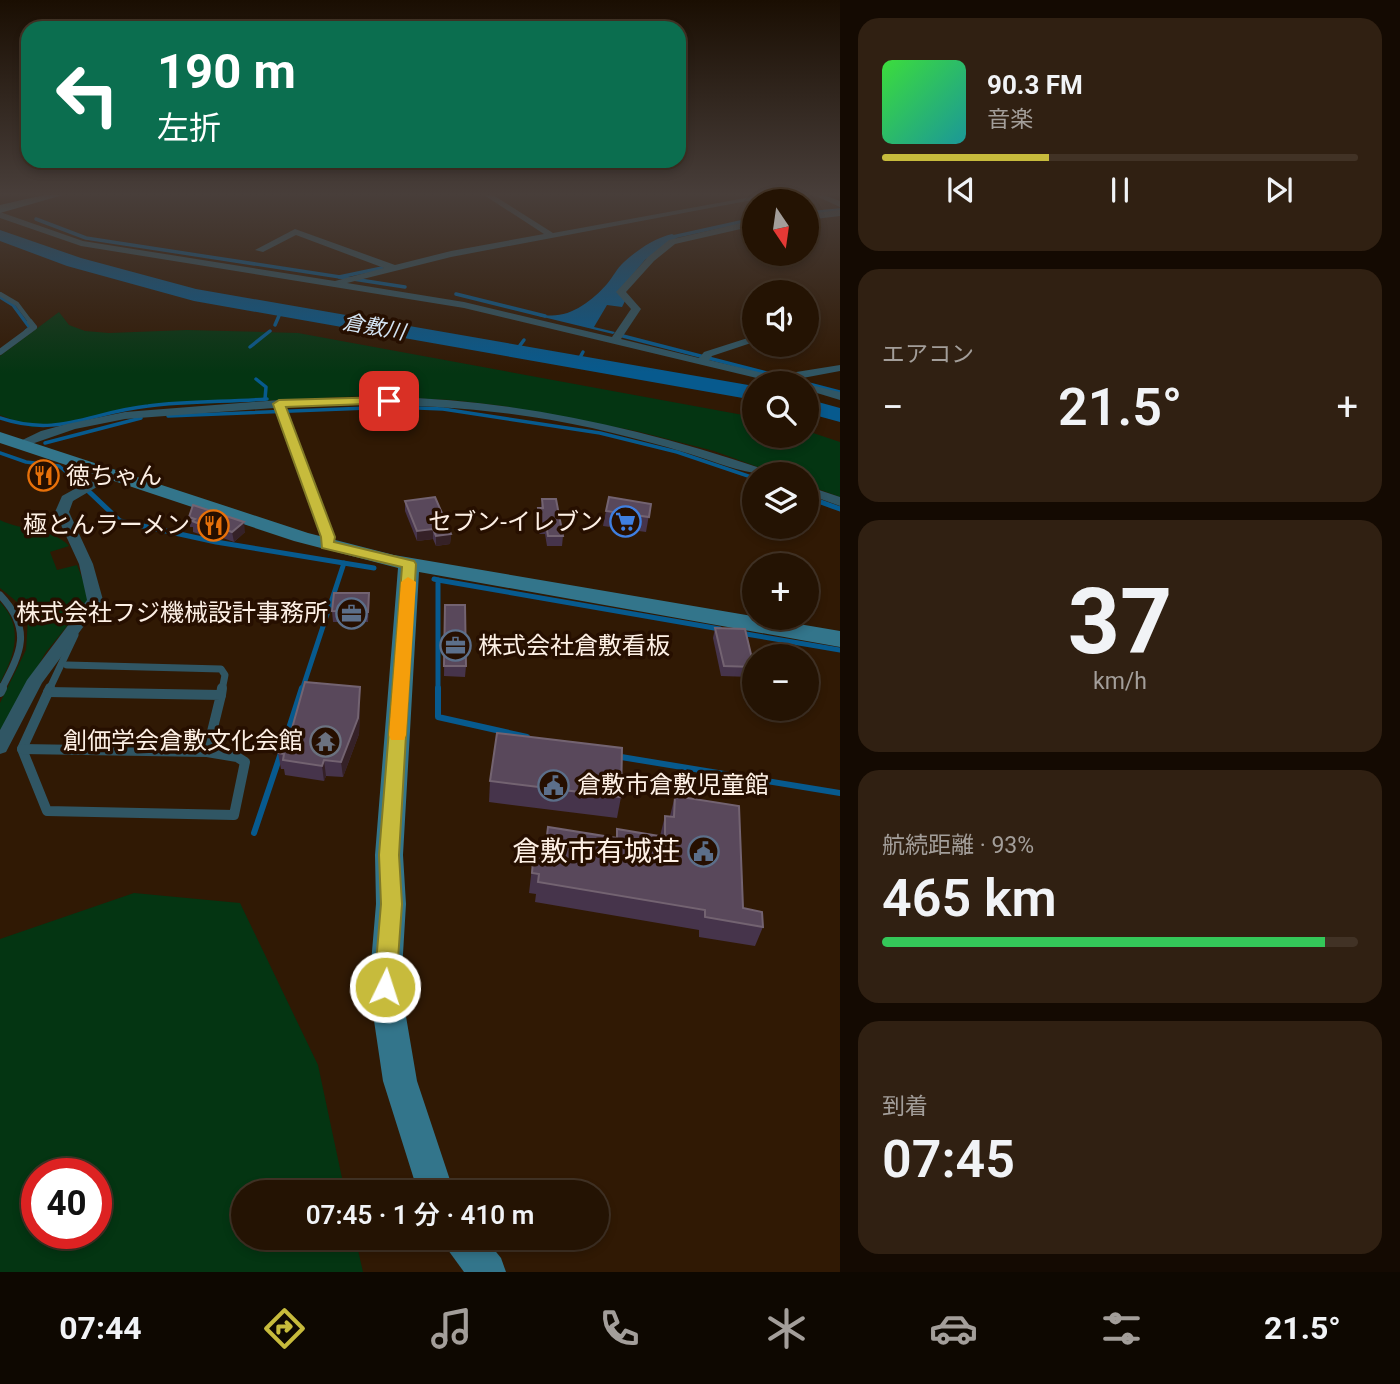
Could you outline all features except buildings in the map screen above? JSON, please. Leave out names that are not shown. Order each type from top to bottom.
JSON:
[{"type":"street","points":[[159,254],[341,281],[464,305],[618,336],[756,371]]},
{"type":"street","points":[[356,254],[394,268]]},
{"type":"street","points":[[341,281],[459,254]]},
{"type":"street","points":[[618,336],[636,309],[621,292],[657,254]]},
{"type":"street","points":[[705,358],[742,344]]},
{"type":"street","points":[[819,372],[840,368]]},
{"type":"street","points":[[819,390],[840,396]]},
{"type":"street","points":[[10,440],[134,413],[412,401],[508,411],[662,442],[742,467]]},
{"type":"street","points":[[280,408],[328,537],[327,545]]},
{"type":"street","points":[[10,440],[94,482],[327,545],[409,564],[840,639]]},
{"type":"street","points":[[0,747],[35,680],[95,600],[86,564],[62,512],[67,499],[94,482]]},
{"type":"street","points":[[819,494],[840,502]]},
{"type":"street","points":[[409,564],[389,855],[391,904],[385,987],[400,1082],[432,1180]]},
{"type":"street","points":[[470,1250],[486,1272]]},
{"type":"lane","points":[[0,293],[17,304],[34,327],[0,352]]},
{"type":"lane","points":[[0,595],[15,609],[23,625],[20,648],[0,692]]},
{"type":"lane","points":[[22,749],[207,752],[237,757],[245,762],[233,815],[47,811],[22,749],[85,615]]},
{"type":"lane","points":[[67,664],[221,669],[225,675],[207,752]]},
{"type":"lane","points":[[48,692],[221,695]]},
{"type":"green space","points":[[59,312],[69,325],[85,331],[298,333],[742,415],[742,448],[819,448],[819,435],[840,442],[840,497],[819,489],[819,462],[744,462],[714,451],[636,431],[503,406],[452,400],[364,396],[155,406],[130,408],[45,427],[31,427],[0,415],[0,356]]},
{"type":"green space","points":[[0,520],[55,536],[69,546],[50,552],[57,570],[77,565],[90,598],[46,652],[0,731],[0,703],[26,650],[28,619],[22,606],[0,588]]},
{"type":"green space","points":[[0,602],[12,621],[15,641],[10,662],[0,683]]},
{"type":"green space","points":[[134,893],[240,903],[318,1065],[342,1180],[231,1180],[231,1250],[358,1250],[363,1272],[0,1272],[0,939]]},
{"type":"water","points":[[633,254],[653,254],[623,286],[625,301],[622,307],[607,305],[594,327],[615,332],[613,334],[539,316],[568,313],[585,304]]},
{"type":"waterway","name":"倉敷川","points":[[53,254],[194,295],[742,391]]},
{"type":"waterway","points":[[193,254],[339,277]]},
{"type":"waterway","points":[[339,277],[382,268]]},
{"type":"waterway","points":[[339,277],[405,287]]},
{"type":"waterway","points":[[456,294],[545,316]]},
{"type":"waterway","points":[[0,297],[13,305],[30,328],[26,331]]},
{"type":"waterway","points":[[275,325],[281,311]]},
{"type":"waterway","points":[[250,347],[270,331]]},
{"type":"waterway","points":[[619,335],[840,392]]},
{"type":"waterway","points":[[515,352],[524,340]]},
{"type":"waterway","points":[[577,363],[583,352]]},
{"type":"waterway","points":[[256,379],[266,387],[265,399]]},
{"type":"waterway","points":[[0,418],[21,423],[57,425],[148,406],[267,399]]},
{"type":"waterway","points":[[168,416],[393,407],[443,409],[600,433],[677,452],[742,474]]},
{"type":"waterway","name":"倉敷川","points":[[819,409],[840,415]]},
{"type":"waterway","points":[[45,443],[141,418]]},
{"type":"waterway","points":[[0,453],[26,462],[59,466],[83,486]]},
{"type":"waterway","points":[[81,484],[120,521],[216,542],[344,563]]},
{"type":"waterway","points":[[819,501],[840,509]]},
{"type":"waterway","points":[[302,690],[344,563]]},
{"type":"waterway","points":[[344,563],[374,568]]},
{"type":"waterway","points":[[434,579],[438,580]]},
{"type":"waterway","points":[[438,580],[720,629]]},
{"type":"waterway","points":[[438,580],[438,717],[527,737]]},
{"type":"waterway","points":[[740,633],[840,650]]},
{"type":"waterway","points":[[284,744],[302,688]]},
{"type":"waterway","points":[[254,833],[281,753]]},
{"type":"waterway","points":[[615,756],[840,793]]},
{"type":"slow traffic","points":[[397,735],[408,582]]},
{"type":"place","name":"徳ちゃん","points":[[43,476]]},
{"type":"place","name":"セブン-イレブン","points":[[626,522]]},
{"type":"place","name":"極とんラーメン","points":[[213,525]]},
{"type":"place","name":"株式会社フジ機械設計事務所","points":[[351,613]]},
{"type":"place","name":"株式会社倉敷看板","points":[[455,646]]},
{"type":"place","name":"創価学会倉敷文化会館","points":[[326,741]]},
{"type":"place","name":"倉敷市倉敷児童館","points":[[554,785]]},
{"type":"place","name":"倉敷市有城荘","points":[[703,851]]},
{"type":"route","points":[[385,987],[391,904],[389,855],[409,564],[327,545],[328,537],[279,404],[389,401]]}]
